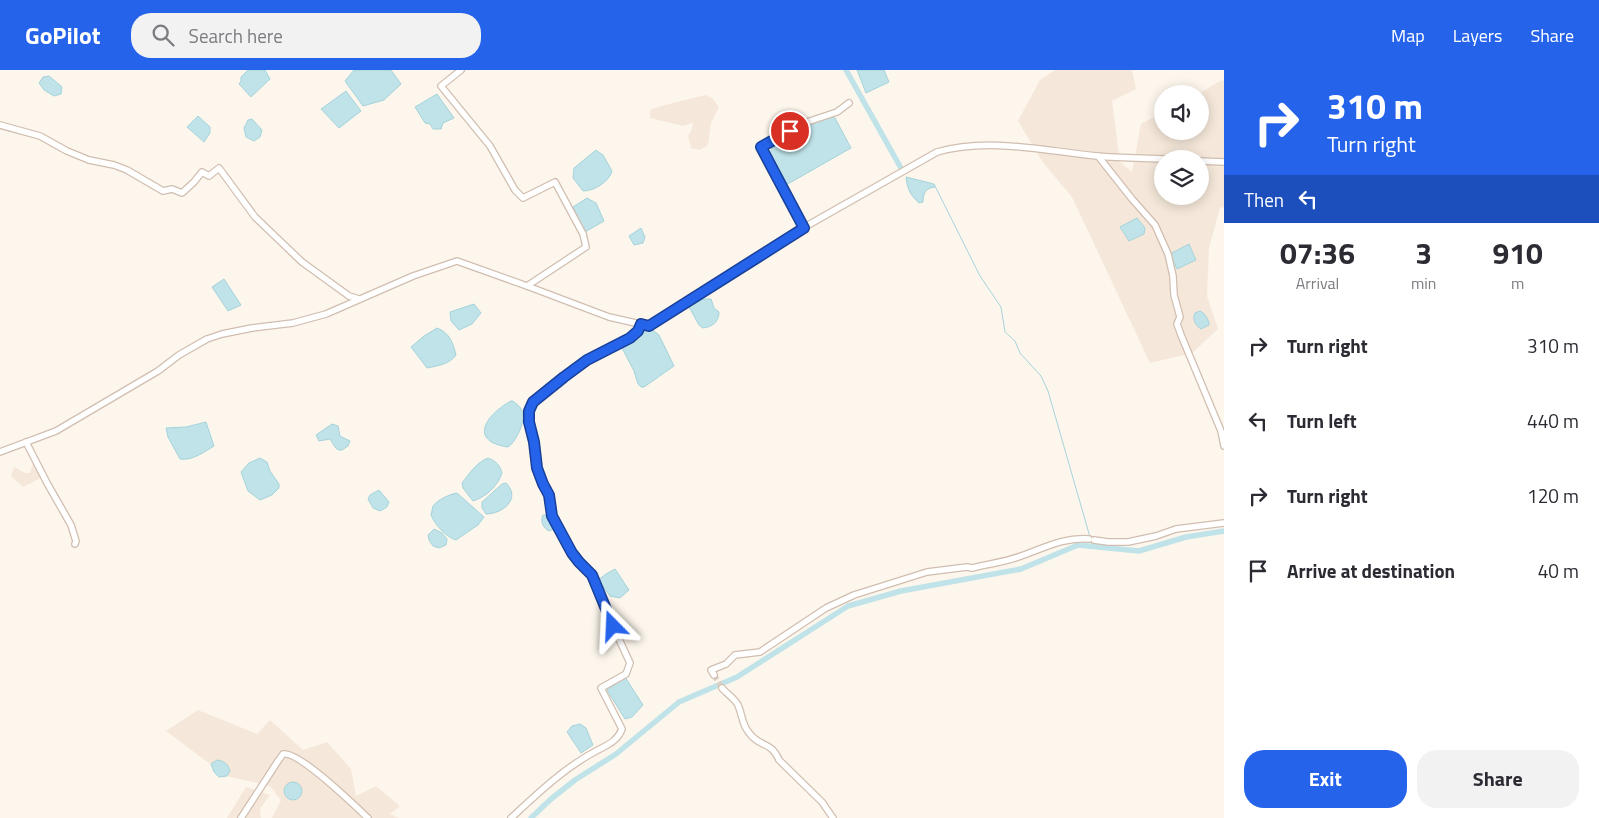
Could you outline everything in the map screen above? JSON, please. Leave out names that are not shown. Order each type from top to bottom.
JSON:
[{"type":"street","points":[[461,70],[441,86],[490,146],[515,190],[523,198],[555,182],[583,234],[586,247],[527,286]]},
{"type":"street","points":[[804,228],[761,147],[804,123],[837,112],[850,103]]},
{"type":"street","points":[[0,125],[40,136],[67,151],[89,160],[128,170],[163,191],[172,188],[182,194],[202,172],[209,176],[220,168],[255,217],[302,262],[350,296],[360,299]]},
{"type":"street","points":[[0,452],[56,431],[158,371],[179,355],[207,339],[252,328],[293,323],[326,314],[414,276],[457,262],[609,316],[649,326],[804,228],[937,152],[958,147],[988,145],[1098,156],[1154,158]]},
{"type":"street","points":[[1098,156],[1155,225],[1168,254],[1173,276],[1174,295],[1180,317],[1177,324],[1180,335],[1221,431],[1224,446]]},
{"type":"street","points":[[1209,161],[1224,162]]},
{"type":"street","points":[[511,818],[569,767],[597,750],[605,748],[619,736],[622,729],[601,688],[626,674],[630,663],[592,575],[572,553],[552,516],[549,495],[537,468],[529,422],[529,411],[533,402],[564,377],[587,360],[630,338],[638,331],[641,324]]},
{"type":"street","points":[[26,442],[70,525],[75,544]]},
{"type":"street","points":[[714,675],[711,670],[726,664],[735,655],[760,652],[820,612],[854,595],[927,572],[972,568],[1006,561],[1053,543],[1082,539],[1128,542],[1156,536],[1176,529],[1224,523]]},
{"type":"street","points":[[722,688],[738,704],[743,725],[751,736],[761,744],[768,745],[775,750],[779,760],[822,802],[834,818]]},
{"type":"street","points":[[241,818],[278,760],[283,754],[287,754],[298,759],[319,774],[368,818]]},
{"type":"shaded area","points":[[1055,70],[1132,70],[1136,89],[1112,101],[1120,162],[1132,172],[1141,124],[1154,117],[1154,140],[1209,140],[1209,88],[1222,80],[1224,81],[1224,207],[1220,208],[1209,248],[1207,296],[1218,329],[1192,353],[1150,363],[1072,197],[1042,161],[1018,121],[1040,80]]},
{"type":"shaded area","points":[[705,95],[712,98],[719,107],[711,123],[708,145],[700,150],[691,148],[688,136],[693,123],[683,126],[650,118],[650,110]]},
{"type":"shaded area","points":[[37,461],[42,468],[39,479],[23,487],[11,476],[14,467],[25,473],[30,473],[33,463]]},
{"type":"shaded area","points":[[198,710],[257,734],[270,720],[303,750],[327,742],[351,769],[356,796],[376,786],[400,806],[390,814],[399,818],[272,818],[281,800],[270,786],[226,776],[166,731]]},
{"type":"shaded area","points":[[246,787],[270,795],[260,809],[261,818],[227,818]]},
{"type":"water","points":[[248,70],[265,70],[270,79],[251,97],[239,84],[241,77]]},
{"type":"water","points":[[354,70],[391,70],[401,84],[384,100],[363,106],[345,81]]},
{"type":"water","points":[[857,70],[884,70],[889,82],[866,93]]},
{"type":"water","points":[[49,76],[62,87],[61,94],[54,96],[44,90],[39,83],[43,77]]},
{"type":"water","points":[[346,91],[361,111],[339,128],[321,109]]},
{"type":"water","points":[[437,94],[454,118],[443,123],[441,129],[433,129],[430,124],[425,123],[415,107]]},
{"type":"water","points":[[198,116],[210,127],[210,133],[204,142],[187,127]]},
{"type":"water","points":[[830,117],[835,118],[851,148],[786,185],[769,155],[773,146],[814,123]]},
{"type":"water","points":[[252,119],[262,130],[260,137],[254,141],[246,137],[244,128],[248,120]]},
{"type":"water","points":[[596,150],[603,155],[612,171],[608,179],[600,185],[583,191],[573,178],[574,168]]},
{"type":"water","points":[[906,177],[934,184],[935,187],[927,190],[924,194],[923,202],[919,203],[913,197],[907,185]]},
{"type":"water","points":[[587,198],[596,203],[604,221],[585,232],[573,207]]},
{"type":"water","points":[[1137,218],[1145,228],[1144,234],[1129,241],[1120,227]]},
{"type":"water","points":[[641,228],[645,237],[643,243],[634,245],[629,236]]},
{"type":"water","points":[[1189,244],[1196,260],[1177,269],[1170,254]]},
{"type":"water","points":[[224,279],[241,305],[228,311],[212,287]]},
{"type":"water","points":[[702,299],[711,299],[714,308],[719,312],[718,319],[714,323],[703,328],[699,325],[688,304]]},
{"type":"water","points":[[474,304],[481,313],[472,324],[459,330],[451,321],[450,312]]},
{"type":"water","points":[[1200,311],[1204,313],[1209,325],[1201,329],[1194,320],[1195,313]]},
{"type":"water","points":[[652,327],[659,335],[674,366],[644,387],[641,387],[621,346]]},
{"type":"water","points":[[437,328],[448,336],[456,355],[447,363],[427,368],[411,347]]},
{"type":"water","points":[[511,401],[521,408],[523,418],[519,432],[508,447],[495,444],[488,439],[485,427],[502,406]]},
{"type":"water","points":[[206,422],[214,446],[193,457],[180,459],[168,437],[166,428],[186,427]]},
{"type":"water","points":[[332,424],[338,426],[340,436],[350,441],[348,446],[342,450],[338,450],[330,439],[319,441],[316,435]]},
{"type":"water","points":[[260,458],[267,462],[270,471],[279,484],[279,488],[272,495],[260,500],[248,491],[241,472],[249,463]]},
{"type":"water","points":[[488,458],[497,464],[502,473],[498,482],[491,490],[473,501],[463,488],[462,483],[477,465]]},
{"type":"water","points":[[506,483],[512,495],[511,500],[504,508],[486,514],[482,508],[482,502],[502,484]]},
{"type":"water","points":[[379,490],[389,502],[387,507],[380,511],[373,508],[368,499],[370,495]]},
{"type":"water","points":[[457,493],[484,517],[478,525],[456,540],[441,530],[431,515],[433,506],[437,502]]},
{"type":"water","points":[[543,515],[548,515],[556,528],[549,531],[545,528],[542,522]]},
{"type":"water","points":[[434,529],[442,533],[447,539],[446,545],[439,548],[433,546],[428,535]]},
{"type":"water","points":[[615,569],[629,590],[620,598],[610,596],[598,580]]},
{"type":"water","points":[[625,677],[643,705],[632,717],[625,719],[607,690]]},
{"type":"water","points":[[580,724],[586,728],[593,745],[581,753],[567,732],[572,726]]},
{"type":"water","points":[[217,760],[226,763],[228,766],[230,771],[227,776],[219,777],[214,772],[211,764]]},
{"type":"water","points":[[293,782],[299,785],[302,791],[299,797],[293,800],[287,797],[284,791],[287,785]]},
{"type":"waterway","points":[[846,70],[902,170]]},
{"type":"waterway","points":[[935,186],[980,276],[1001,307],[1005,332],[1015,341],[1020,353],[1041,376],[1048,391],[1090,537]]},
{"type":"waterway","points":[[531,818],[575,780],[616,754],[679,702],[737,677],[848,606],[901,591],[1021,569],[1078,545],[1139,551],[1186,537],[1224,531]]},
{"type":"waterway","points":[[1091,540],[1093,547]]},
{"type":"tunnel","points":[[714,675],[722,688]]},
{"type":"route","points":[[613,626],[592,575],[572,553],[552,516],[549,495],[537,468],[536,452],[529,422],[529,411],[533,402],[564,377],[587,360],[630,338],[638,331],[641,324],[649,326],[804,228],[761,147],[790,131]]}]
